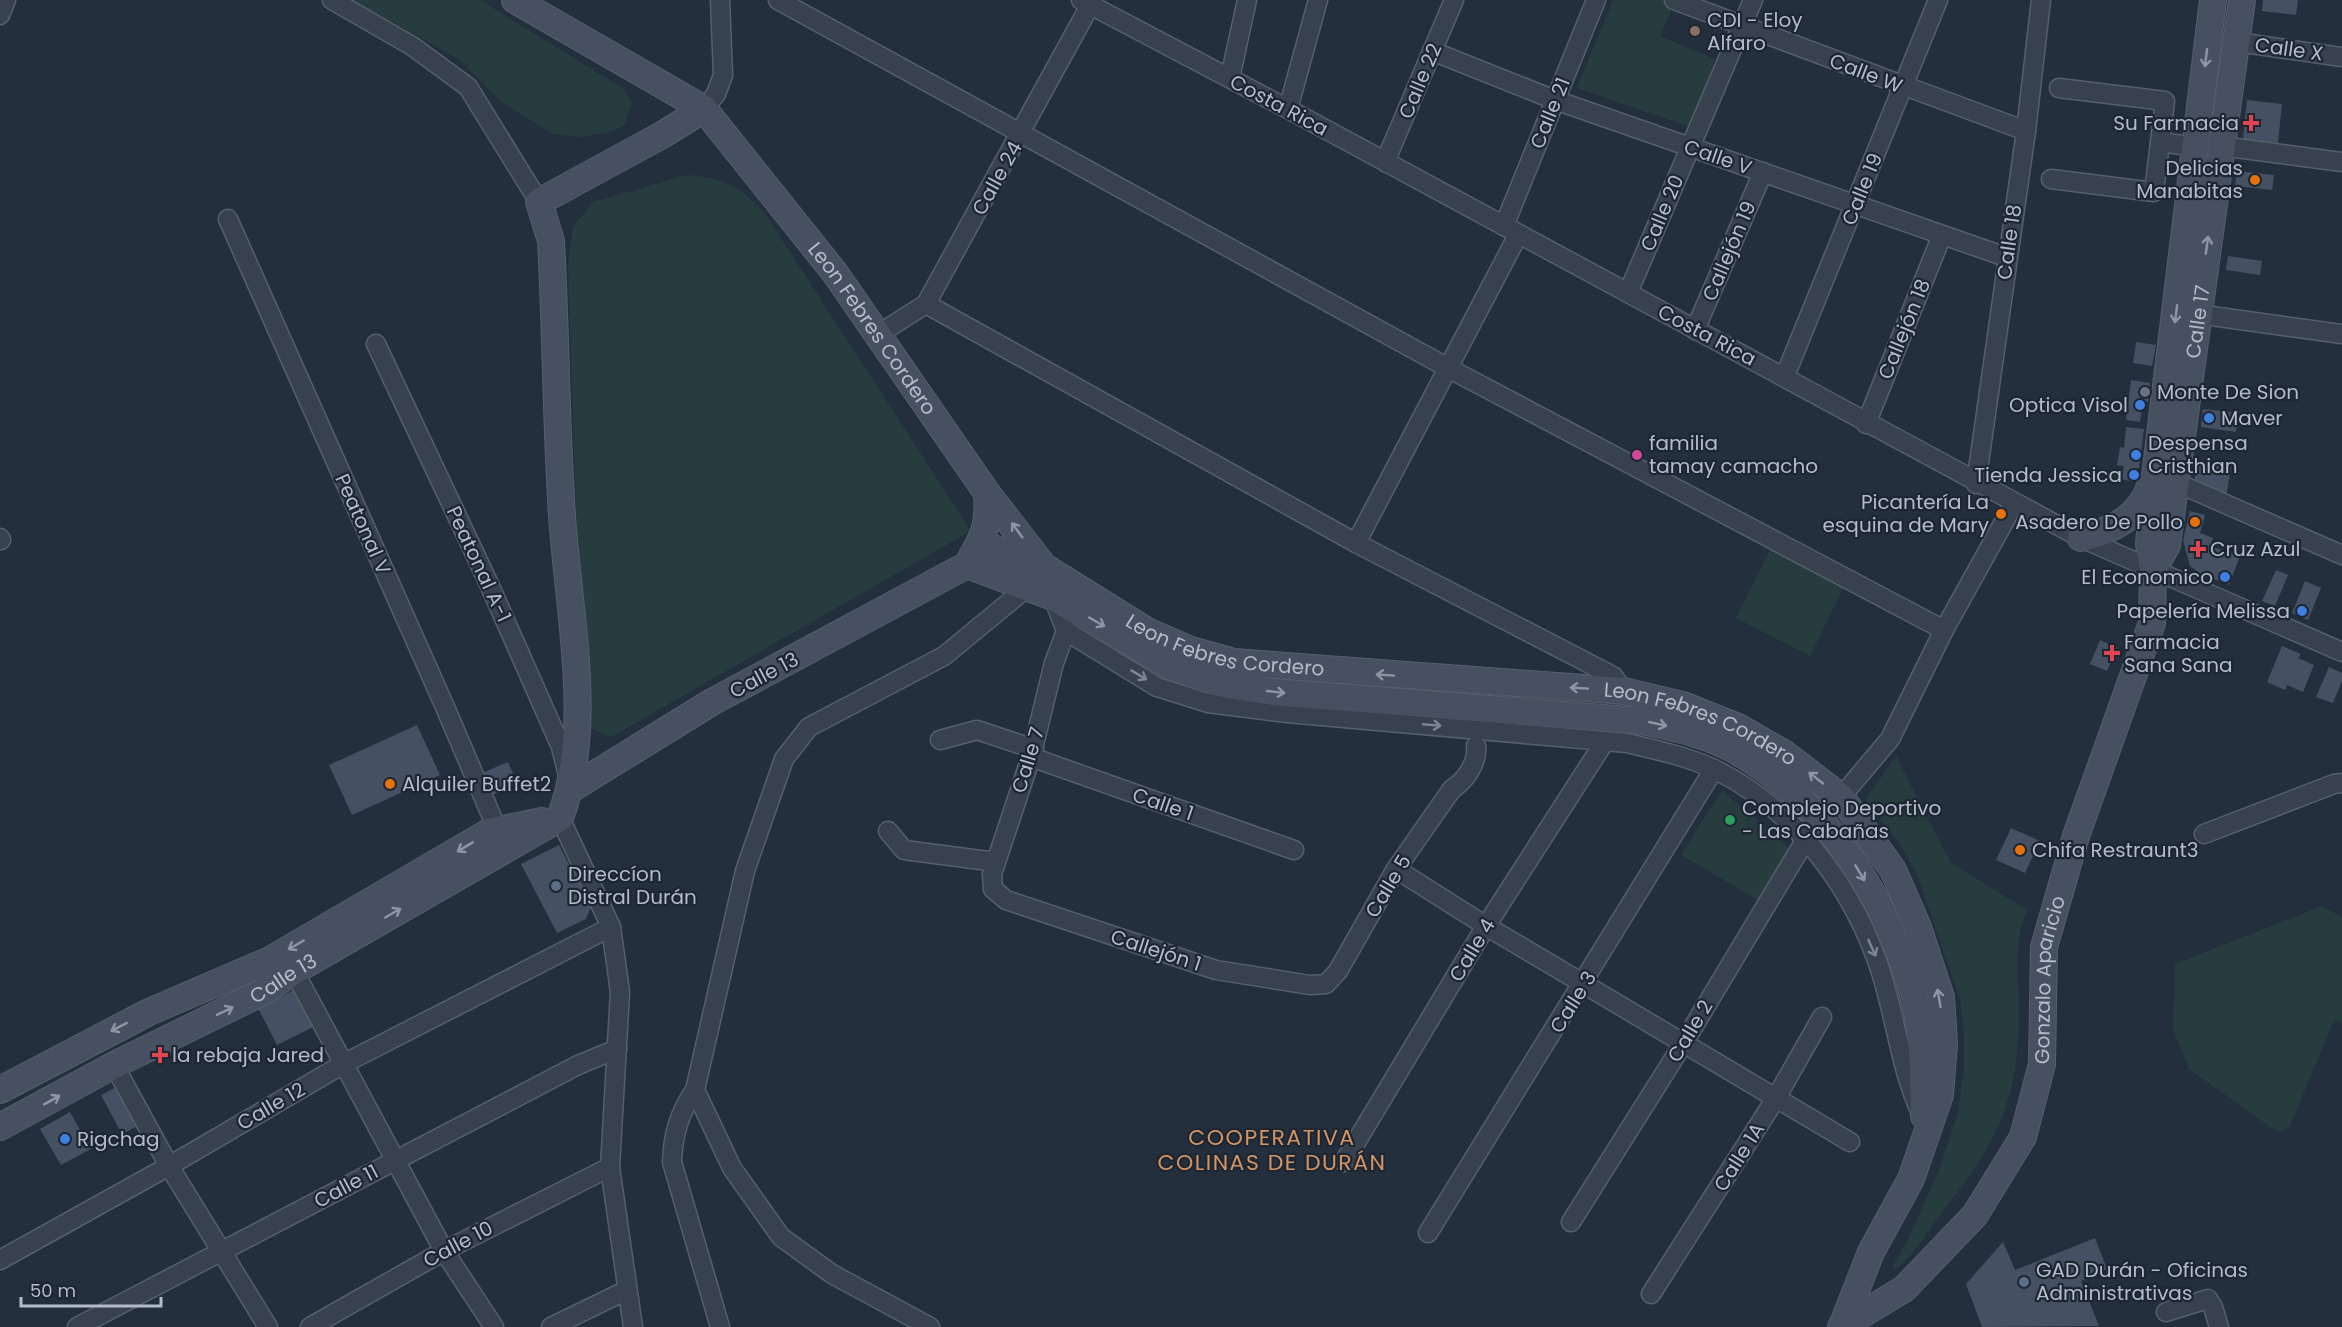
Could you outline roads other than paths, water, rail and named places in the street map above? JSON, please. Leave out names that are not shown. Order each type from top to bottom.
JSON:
[{"type":"street","points":[[0,15],[6,0]]},
{"type":"street","points":[[332,0],[412,46],[468,87],[539,202],[552,241],[562,514],[575,659],[577,744],[571,789],[560,818],[611,927],[621,992],[610,1167],[633,1327]]},
{"type":"street","name":"Leon Febres Cordero","points":[[515,0],[704,109],[835,273],[987,493],[1046,568]]},
{"type":"street","points":[[539,202],[662,135],[704,109],[716,94],[723,75],[720,0]]},
{"type":"street","points":[[778,0],[1450,369],[1944,630]]},
{"type":"street","points":[[1230,78],[1247,0]]},
{"type":"street","points":[[1288,109],[1318,0]]},
{"type":"street","name":"Calle 22","points":[[1385,162],[1454,0]]},
{"type":"street","name":"Calle 21","points":[[1356,543],[1450,369],[1511,230],[1555,100],[1596,0]]},
{"type":"street","name":"Calle W","points":[[1674,0],[2026,131]]},
{"type":"street","name":"Calle 20","points":[[1628,293],[1753,0]]},
{"type":"street","name":"Calle 19","points":[[1785,376],[1938,0]]},
{"type":"street","name":"Calle 18","points":[[1976,483],[2026,131],[2041,0]]},
{"type":"street","name":"Calle 17","points":[[2153,570],[2167,545],[2165,475],[2196,147],[2213,0]]},
{"type":"street","name":"Calle 17","points":[[2165,475],[2197,314],[2242,0]]},
{"type":"street","name":"Calle 24","points":[[877,335],[926,304],[1021,134],[1089,2]]},
{"type":"street","name":"Costa Rica","points":[[1089,2],[1695,330],[1785,376],[1866,424],[2014,504],[2081,538],[2342,652]]},
{"type":"street","name":"Calle X","points":[[2237,42],[2342,57]]},
{"type":"street","name":"Calle V","points":[[1432,51],[1555,100],[2007,257]]},
{"type":"street","points":[[2051,179],[2154,192],[2165,100],[2059,88]]},
{"type":"street","points":[[2160,142],[2196,147]]},
{"type":"street","points":[[2221,146],[2342,162]]},
{"type":"street","name":"Callejón 19","points":[[1695,330],[1763,172]]},
{"type":"street","name":"Peatonal V","points":[[228,219],[497,829]]},
{"type":"street","name":"Callejón 18","points":[[1866,424],[1942,235]]},
{"type":"street","points":[[926,304],[1356,543],[1613,676],[1624,691]]},
{"type":"street","points":[[2197,314],[2342,334]]},
{"type":"street","name":"Peatonal A-1","points":[[376,344],[489,584],[561,747],[571,789]]},
{"type":"street","points":[[2081,538],[2108,531],[2131,516],[2165,475],[2342,555]]},
{"type":"street","points":[[967,565],[980,543],[988,521],[987,493]]},
{"type":"street","points":[[1841,797],[1890,739],[1944,630],[2014,504]]},
{"type":"street","name":"Leon Febres Cordero","points":[[980,543],[1046,568],[1147,631],[1191,650],[1234,662],[1624,691],[1683,705],[1738,727],[1785,754],[1841,797],[1893,870],[1918,927],[1941,997],[1932,1039]]},
{"type":"street","name":"Leon Febres Cordero","points":[[967,565],[1053,597],[1172,667],[1222,684],[1492,719],[1642,721],[1692,732],[1736,751],[1786,786],[1827,826],[1860,871],[1893,936],[1916,1004],[1932,1039],[1940,1095],[1925,1130],[1911,1179],[1871,1252],[1841,1327]]},
{"type":"street","name":"Calle 13","points":[[571,789],[712,702],[967,565]]},
{"type":"street","points":[[720,1327],[672,1162],[673,1140],[682,1109],[695,1090],[745,871],[784,759],[809,727],[944,656],[1029,588],[1046,568]]},
{"type":"street","name":"Gonzalo Aparicio","points":[[1841,1327],[1904,1289],[1975,1215],[2024,1137],[2042,1064],[2044,947],[2076,836],[2152,623],[2153,570]]},
{"type":"street","points":[[1053,597],[1066,632],[1158,687],[1208,703],[1287,713],[1492,719],[1605,741],[1627,743],[1677,755],[1714,769],[1769,802],[1806,839],[1852,902],[1877,959],[1909,1087],[1925,1130]]},
{"type":"street","name":"Calle 7","points":[[993,889],[992,874],[1032,753],[1054,663],[1066,632]]},
{"type":"street","name":"Calle 5","points":[[1326,984],[1338,971],[1396,869],[1452,789],[1460,784],[1477,757],[1476,746],[1492,719],[1500,683]]},
{"type":"street","name":"Calle 1","points":[[940,740],[977,730],[1032,753],[1294,850]]},
{"type":"street","name":"Calle 4","points":[[1344,1162],[1486,926],[1605,741]]},
{"type":"street","name":"Calle 3","points":[[1428,1233],[1584,984],[1714,769]]},
{"type":"street","points":[[2204,834],[2334,784],[2342,783]]},
{"type":"street","name":"Calle 13","points":[[0,1090],[149,1012],[270,960],[497,829],[560,818]]},
{"type":"street","name":"Calle 13","points":[[0,1128],[114,1065],[264,992],[294,971],[560,818]]},
{"type":"street","points":[[888,831],[904,850],[996,862]]},
{"type":"street","name":"Calle 2","points":[[1571,1222],[1683,1044],[1806,839]]},
{"type":"street","points":[[1396,869],[1486,926],[1850,1142]]},
{"type":"street","name":"Callejón 1","points":[[993,889],[1006,900],[1216,970],[1310,985],[1326,984]]},
{"type":"street","name":"Calle 12","points":[[0,1260],[169,1166],[345,1063],[611,927]]},
{"type":"street","points":[[294,971],[444,1251],[494,1327]]},
{"type":"street","name":"Calle 1A","points":[[1651,1294],[1776,1098],[1822,1017]]},
{"type":"street","name":"Calle 11","points":[[78,1327],[578,1065],[617,1049]]},
{"type":"street","points":[[114,1065],[169,1166],[268,1327]]},
{"type":"street","points":[[695,1090],[732,1168],[781,1237],[832,1274],[930,1327]]},
{"type":"street","name":"Calle 10","points":[[310,1327],[444,1251],[610,1167]]},
{"type":"street","points":[[551,1327],[627,1290]]},
{"type":"street","points":[[2166,1311],[2208,1299],[2219,1327]]},
{"type":"place","name":"CDI - Eloy Alfaro","points":[[1695,31]]},
{"type":"place","name":"Su Farmacia","points":[[2251,123]]},
{"type":"place","name":"Delicias Manabitas","points":[[2255,180]]},
{"type":"place","name":"Monte De Sion","points":[[2145,392]]},
{"type":"place","name":"Optica Visol","points":[[2140,405]]},
{"type":"place","name":"Maver","points":[[2209,418]]},
{"type":"place","name":"familia tamay camacho","points":[[1637,455]]},
{"type":"place","name":"Despensa Cristhian","points":[[2136,455]]},
{"type":"place","name":"Tienda Jessica","points":[[2134,475]]},
{"type":"place","name":"Picantería La esquina de Mary","points":[[2001,514]]},
{"type":"place","name":"Asadero De Pollo","points":[[2195,522]]},
{"type":"place","name":"Cruz Azul","points":[[2198,549]]},
{"type":"place","name":"El Economico","points":[[2225,577]]},
{"type":"place","name":"Papelería Melissa","points":[[2302,611]]},
{"type":"place","name":"Farmacia Sana Sana","points":[[2112,653]]},
{"type":"place","name":"Alquiler Buffet2","points":[[390,784]]},
{"type":"place","name":"Complejo Deportivo - Las Cabañas","points":[[1730,820]]},
{"type":"place","name":"Chifa Restraunt3","points":[[2020,850]]},
{"type":"place","name":"Direccíon Distral Durán","points":[[556,886]]},
{"type":"place","name":"la rebaja Jared","points":[[160,1055]]},
{"type":"place","name":"Rigchag","points":[[65,1139]]},
{"type":"place","name":"GAD Durán - Oficinas Administrativas","points":[[2024,1282]]},
{"type":"district","name":"COOPERATIVA COLINAS DE DURÁN","points":[[1272,1150]]}]
